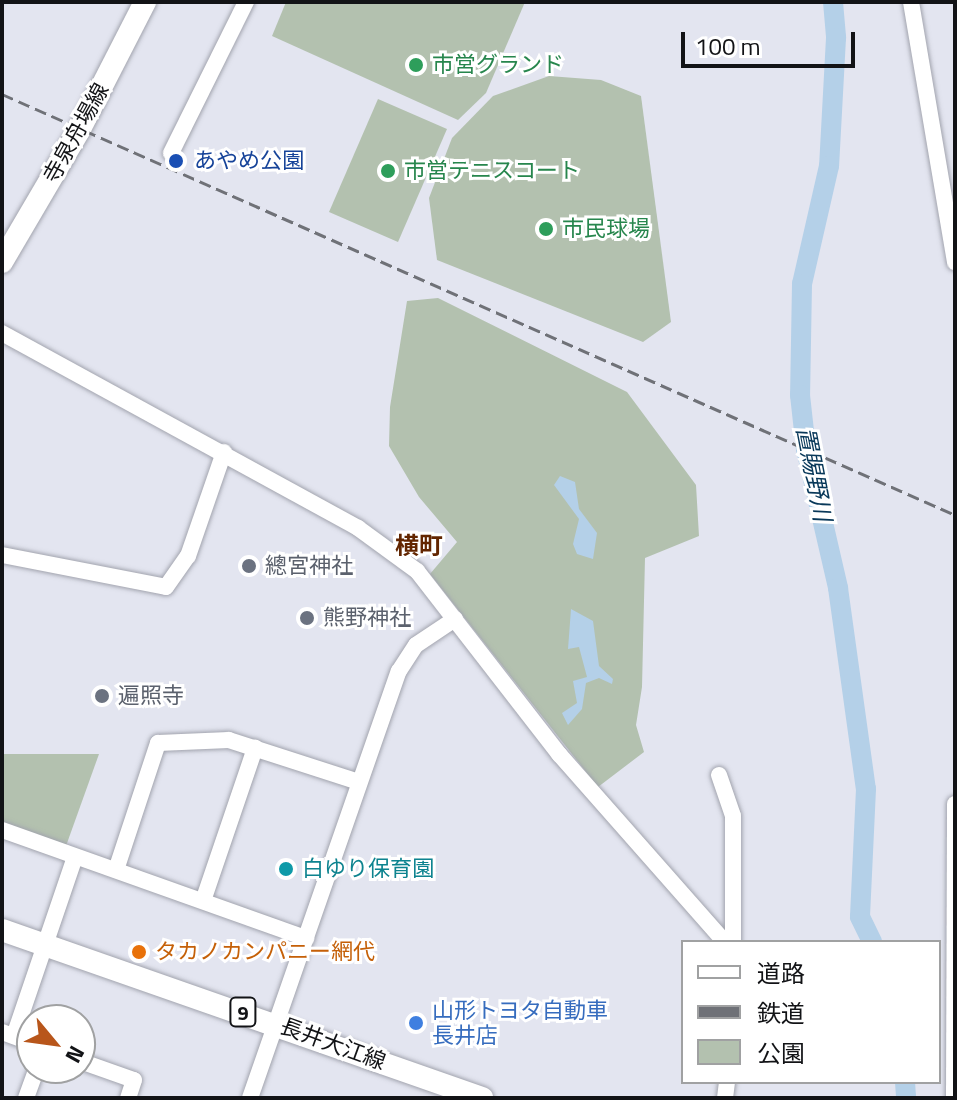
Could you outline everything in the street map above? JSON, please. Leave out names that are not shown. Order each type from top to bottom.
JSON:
[{"type":"main road","name":"寺泉舟場線","points":[[2,262],[80,129],[145,2]]},
{"type":"main road","name":"長井大江線","points":[[2,930],[482,1098]]},
{"type":"street","points":[[171,153],[246,2]]},
{"type":"street","points":[[911,2],[955,262]]},
{"type":"street","points":[[2,333],[358,528],[417,571],[559,754],[723,940]]},
{"type":"street","points":[[2,555],[166,587],[188,556],[224,452]]},
{"type":"street","points":[[250,1098],[399,671],[416,645],[455,619]]},
{"type":"street","points":[[116,870],[158,743],[229,740],[359,782]]},
{"type":"street","points":[[203,901],[255,748]]},
{"type":"street","points":[[719,775],[733,816],[733,940]]},
{"type":"street","points":[[954,1098],[955,804]]},
{"type":"street","points":[[2,830],[306,938]]},
{"type":"street","points":[[8,1034],[45,944],[75,857]]},
{"type":"street","points":[[96,1067],[134,1080],[128,1098]]},
{"type":"green space","name":"市営グランド","points":[[286,2],[525,2],[486,93],[458,120],[272,36]]},
{"type":"green space","name":"市民球場","points":[[549,76],[601,80],[641,96],[671,322],[643,342],[437,260],[429,198],[452,138],[493,96]]},
{"type":"green space","name":"市営テニスコート","points":[[378,99],[447,129],[398,242],[329,212]]},
{"type":"green space","points":[[438,298],[627,392],[696,485],[699,536],[645,558],[642,687],[636,725],[644,752],[598,787],[430,574],[457,542],[419,497],[389,446],[390,407],[407,301]]},
{"type":"green space","points":[[2,754],[99,754],[66,846],[2,822]]},
{"type":"water","points":[[560,476],[575,482],[579,509],[597,533],[593,559],[577,554],[573,544],[579,519],[554,485]]},
{"type":"water","points":[[571,609],[593,621],[599,666],[613,679],[612,684],[599,678],[586,683],[582,709],[568,725],[562,713],[577,703],[573,681],[587,677],[579,647],[568,649]]},
{"type":"waterway","name":"置賜野川","points":[[833,2],[836,38],[829,166],[802,284],[800,395],[806,449],[838,588],[866,789],[860,917],[871,940]]},
{"type":"waterway","name":"置賜野川","points":[[905,1084],[906,1098]]},
{"type":"railway","points":[[2,94],[955,515]]},
{"type":"place","name":"市営グランド","points":[[416,65]]},
{"type":"place","name":"あやめ公園","points":[[176,161]]},
{"type":"place","name":"市営テニスコート","points":[[388,171]]},
{"type":"place","name":"市民球場","points":[[546,229]]},
{"type":"place","name":"總宮神社","points":[[249,566]]},
{"type":"place","name":"熊野神社","points":[[307,618]]},
{"type":"place","name":"遍照寺","points":[[102,696]]},
{"type":"place","name":"白ゆり保育園","points":[[286,869]]},
{"type":"place","name":"タカノカンパニー網代","points":[[139,952]]},
{"type":"place","name":"山形トヨタ自動車 長井店","points":[[416,1023]]},
{"type":"district","name":"横町","points":[[419,546]]}]
